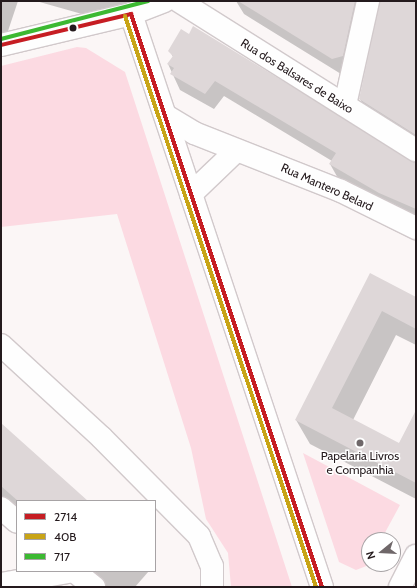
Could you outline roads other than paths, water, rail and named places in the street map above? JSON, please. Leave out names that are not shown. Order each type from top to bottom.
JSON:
[{"type":"street","points":[[1,45],[131,14],[165,1]]},
{"type":"street","name":"Rua dos Balsares de Baixo","points":[[179,1],[416,150]]},
{"type":"street","points":[[345,106],[368,1]]},
{"type":"street","points":[[131,14],[322,587]]},
{"type":"street","name":"Rua Mantero Belard","points":[[166,116],[236,151],[328,186],[416,228]]},
{"type":"street","points":[[191,194],[236,151]]},
{"type":"street","points":[[1,345],[102,438],[199,536],[212,566],[212,587]]},
{"type":"street","points":[[1,508],[16,521]]},
{"type":"street","points":[[400,587],[416,556]]},
{"type":"street","points":[[1,584],[68,572]]},
{"type":"street","points":[[75,572],[94,587]]},
{"type":"place","name":"Papelaria Livros e Companhia","points":[[360,443]]}]
